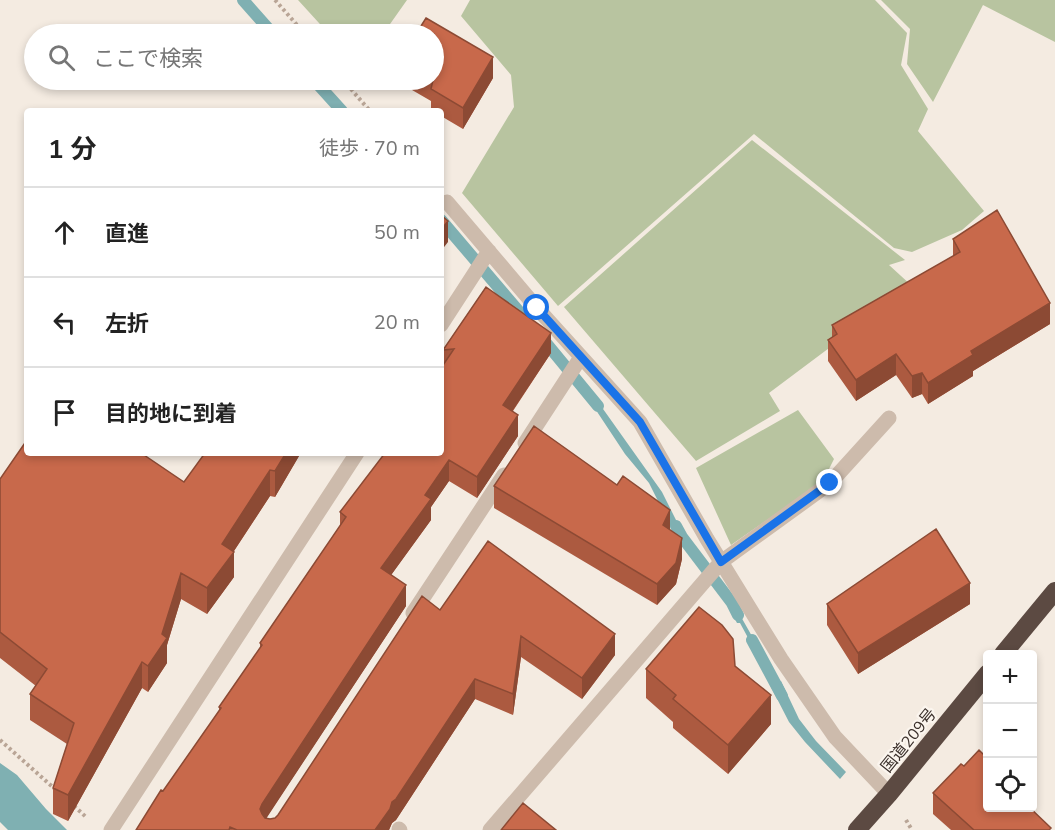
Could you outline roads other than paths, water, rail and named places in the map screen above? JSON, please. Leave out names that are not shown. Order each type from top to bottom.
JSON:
[{"type":"highway","points":[[1006,650],[1055,591]]},
{"type":"highway","name":"国道209号","points":[[857,830],[983,679]]},
{"type":"street","points":[[447,202],[537,308],[640,422],[721,562],[781,659],[835,737],[889,794]]},
{"type":"street","points":[[444,320],[489,251]]},
{"type":"street","points":[[406,623],[581,357]]},
{"type":"street","points":[[490,830],[721,562],[830,483],[889,418]]},
{"type":"street","points":[[111,830],[355,456]]},
{"type":"water","points":[[591,392],[662,492],[685,538],[679,543],[649,483],[625,454],[586,395]]},
{"type":"water","points":[[731,599],[762,654],[753,651],[740,623],[737,623],[728,603]]},
{"type":"water","points":[[781,681],[799,719],[816,741],[846,772],[840,779],[789,722],[770,685]]},
{"type":"water","points":[[0,763],[17,775],[67,830],[8,830],[0,822]]},
{"type":"waterway","points":[[243,0],[264,24]]},
{"type":"waterway","points":[[323,90],[339,108]]},
{"type":"waterway","points":[[444,224],[527,321]]},
{"type":"waterway","points":[[542,338],[598,406]]},
{"type":"waterway","points":[[676,526],[732,603],[738,615]]},
{"type":"waterway","points":[[752,640],[782,696]]}]
